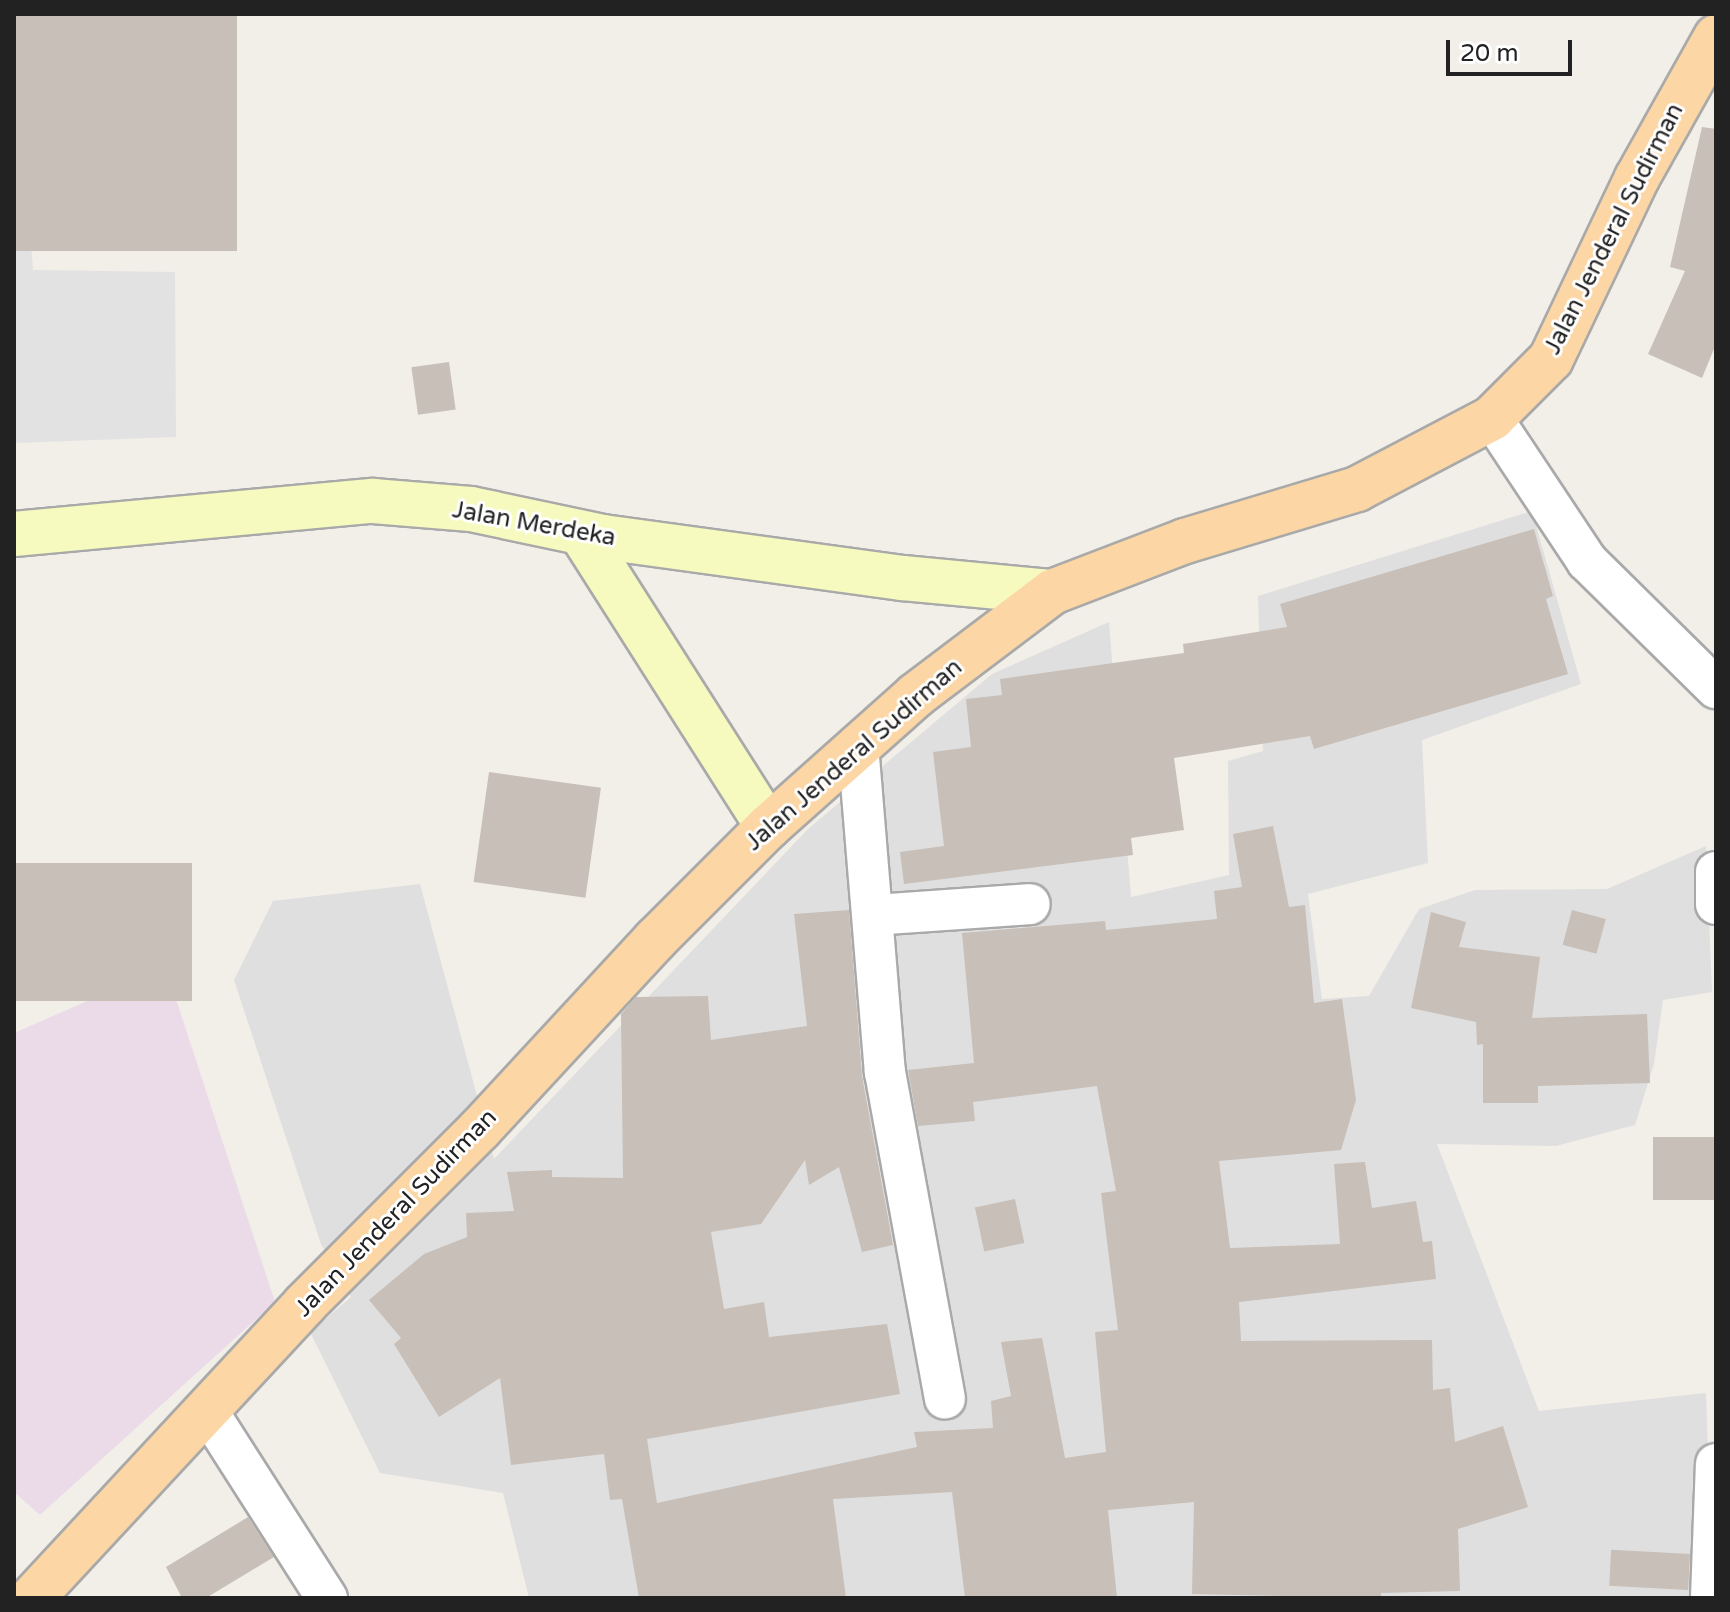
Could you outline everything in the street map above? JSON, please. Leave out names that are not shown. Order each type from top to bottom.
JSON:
[{"type":"main road","name":"Jalan Jenderal Sudirman","points":[[32,1598],[208,1412],[305,1304],[768,827],[858,745],[1052,592],[1185,541],[1357,489],[1492,418],[1551,359],[1637,178],[1716,37]]},
{"type":"street","points":[[1492,418],[1587,561],[1716,688]]},
{"type":"street","name":"Jalan Merdeka","points":[[14,534],[373,501],[471,509],[581,533],[903,578],[1052,592]]},
{"type":"street","points":[[581,533],[768,827]]},
{"type":"street","points":[[858,745],[885,1072],[945,1399]]},
{"type":"street","points":[[1716,872],[1716,904]]},
{"type":"street","points":[[874,915],[1030,904]]},
{"type":"street","points":[[208,1412],[327,1598]]},
{"type":"street","points":[[1711,1598],[1716,1464]]},
{"type":"shaded area","points":[[14,14],[33,270],[175,272],[176,437],[14,443]]},
{"type":"shaded area","points":[[1532,511],[1581,684],[1422,740],[1428,863],[1308,894],[1322,999],[1369,996],[1419,909],[1475,890],[1607,889],[1706,846],[1712,992],[1663,1000],[1654,1064],[1635,1125],[1556,1146],[1437,1144],[1539,1411],[1706,1393],[1713,1598],[529,1598],[503,1493],[380,1473],[310,1332],[351,1297],[321,1244],[234,980],[273,901],[420,884],[494,1159],[808,829],[992,674],[1109,622],[1131,897],[1229,875],[1228,761],[1263,751],[1258,596]]},
{"type":"shaded area","points":[[112,990],[173,990],[275,1302],[40,1515],[14,1492],[14,1033]]},
{"type":"building","points":[[14,14],[237,14],[237,251],[14,251]]},
{"type":"building","points":[[1702,127],[1716,129],[1716,344],[1702,378],[1648,354],[1685,271],[1670,267]]},
{"type":"building","points":[[449,362],[456,410],[418,415],[411,367]]},
{"type":"building","points":[[1534,529],[1553,596],[1546,599],[1568,674],[1314,749],[1310,736],[1174,758],[1184,830],[1131,838],[1133,855],[904,884],[900,852],[944,846],[933,752],[971,747],[966,699],[1002,695],[1000,679],[1184,653],[1183,644],[1287,627],[1280,604]]},
{"type":"building","points":[[489,772],[601,788],[585,898],[474,882]]},
{"type":"building","points":[[1273,826],[1289,907],[1305,905],[1314,1003],[1342,999],[1356,1100],[1341,1150],[1219,1161],[1230,1248],[1340,1244],[1334,1164],[1365,1162],[1372,1208],[1416,1201],[1423,1242],[1432,1241],[1436,1279],[1239,1302],[1241,1341],[1432,1340],[1433,1390],[1450,1388],[1455,1442],[1503,1426],[1528,1507],[1458,1529],[1460,1591],[1381,1593],[1381,1598],[1192,1594],[1194,1502],[1108,1510],[1117,1598],[965,1598],[952,1492],[833,1499],[846,1598],[639,1598],[622,1499],[610,1500],[604,1454],[511,1465],[500,1378],[439,1417],[394,1344],[401,1338],[369,1300],[424,1254],[467,1237],[466,1213],[514,1211],[507,1172],[552,1170],[552,1177],[623,1178],[621,1014],[636,997],[708,996],[711,1040],[807,1026],[794,914],[849,910],[862,1076],[893,1245],[862,1252],[839,1167],[809,1185],[805,1160],[761,1224],[711,1232],[724,1309],[764,1302],[769,1337],[887,1324],[900,1394],[647,1439],[657,1503],[917,1447],[914,1432],[993,1428],[991,1401],[1011,1396],[1001,1342],[1042,1338],[1065,1458],[1106,1452],[1095,1332],[1118,1330],[1101,1193],[1116,1191],[1097,1086],[973,1102],[975,1121],[918,1126],[908,1070],[974,1063],[962,933],[1105,921],[1106,930],[1217,919],[1214,891],[1242,887],[1233,834]]},
{"type":"building","points":[[14,863],[192,863],[192,1001],[14,1001]]},
{"type":"building","points":[[1572,910],[1606,919],[1596,954],[1563,945]]},
{"type":"building","points":[[1431,912],[1466,922],[1459,947],[1540,957],[1532,1018],[1647,1014],[1650,1083],[1538,1086],[1538,1103],[1483,1103],[1483,1044],[1477,1045],[1476,1022],[1411,1008]]},
{"type":"building","points":[[1653,1137],[1716,1137],[1716,1200],[1653,1200]]},
{"type":"building","points":[[1015,1199],[1024,1243],[984,1252],[975,1208]]},
{"type":"building","points":[[248,1517],[274,1557],[206,1598],[182,1598],[166,1567]]},
{"type":"building","points":[[1611,1550],[1690,1554],[1688,1590],[1609,1586]]}]
